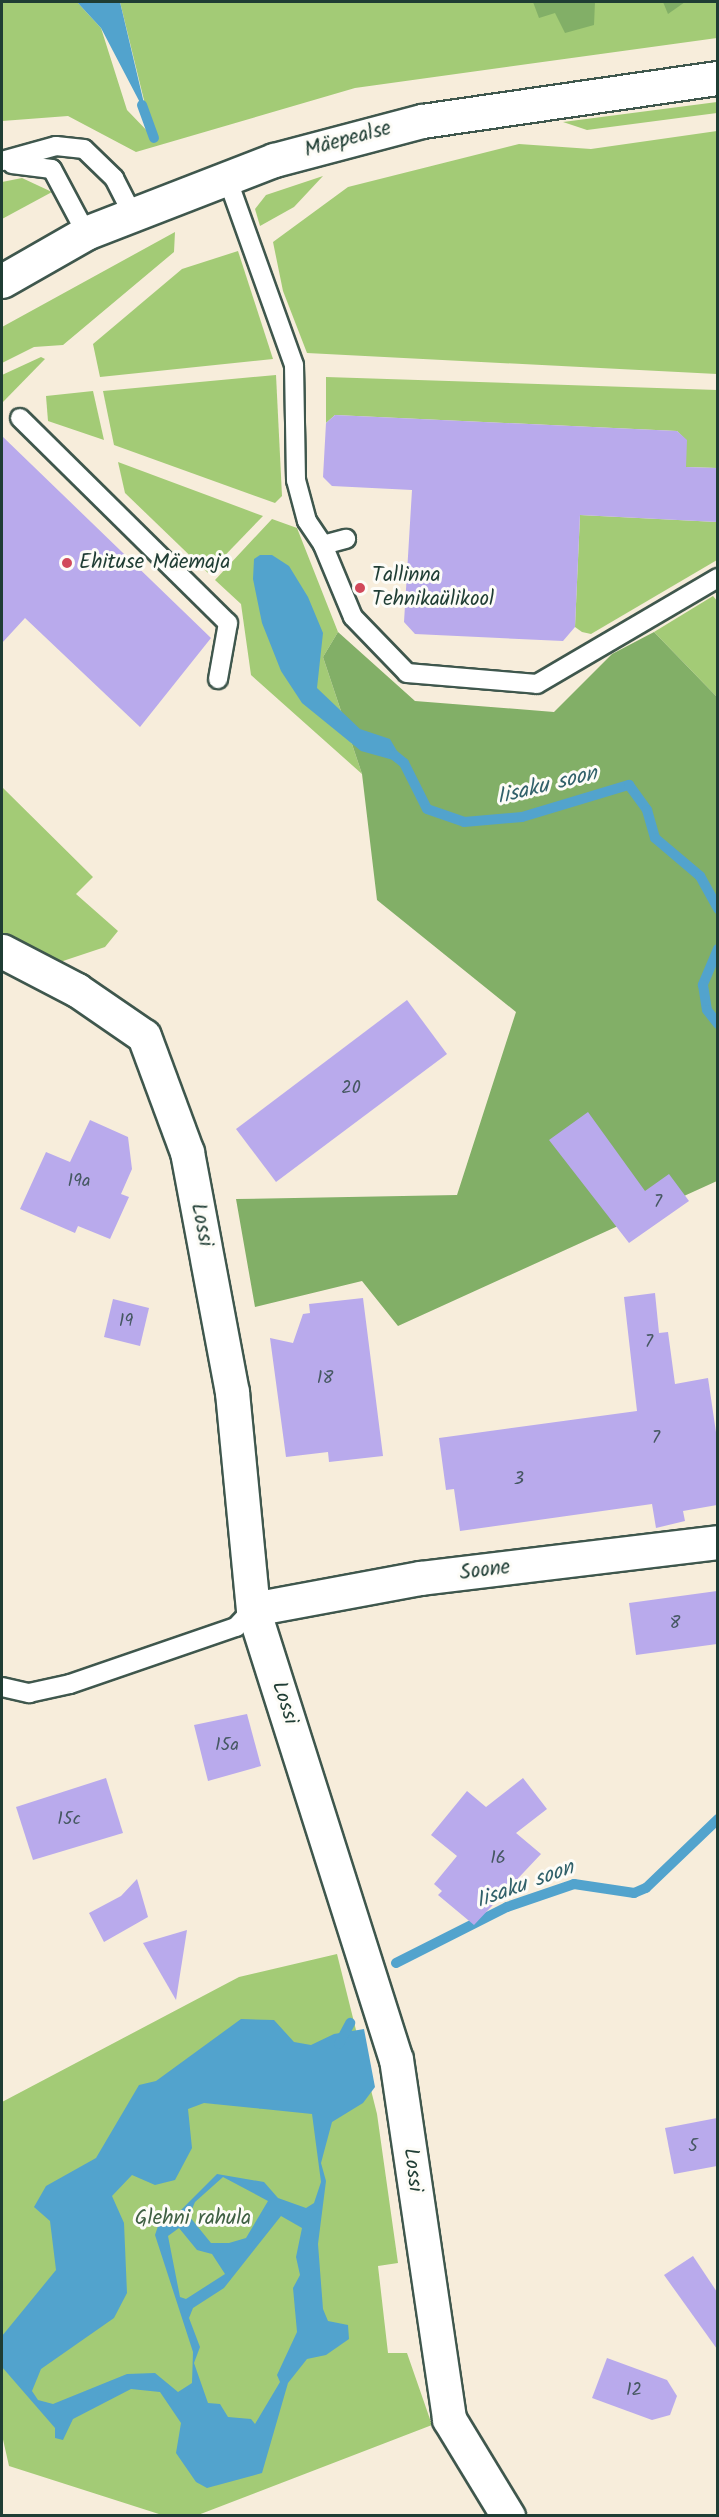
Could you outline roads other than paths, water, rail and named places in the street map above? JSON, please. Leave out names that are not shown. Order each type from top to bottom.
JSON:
[{"type":"street","name":"Mäepealse","points":[[2,280],[86,233],[226,175],[422,121],[717,78]]},
{"type":"street","name":"Lossi","points":[[2,951],[77,990],[144,1036],[153,1048],[187,1152],[232,1392],[253,1609],[396,2059],[449,2419],[508,2516]]},
{"type":"street","name":"Soone","points":[[253,1609],[421,1578],[717,1542]]},
{"type":"lane","points":[[2,163],[56,146],[84,149],[114,178],[132,213]]},
{"type":"lane","points":[[2,163],[52,169],[86,233]]},
{"type":"lane","points":[[226,175],[294,365],[296,480],[307,521],[323,545],[353,617],[407,673],[537,684],[717,578]]},
{"type":"lane","points":[[20,418],[228,623],[218,679]]},
{"type":"lane","points":[[323,545],[346,539]]},
{"type":"lane","points":[[2,1687],[29,1693],[70,1684],[236,1627],[253,1609]]},
{"type":"water","points":[[77,2],[120,2],[147,116],[101,28]]},
{"type":"water","points":[[260,555],[272,555],[289,566],[308,597],[323,633],[317,688],[360,729],[390,739],[404,763],[361,751],[302,703],[281,671],[262,623],[253,579],[254,559]]},
{"type":"water","points":[[241,2019],[274,2020],[294,2042],[311,2045],[334,2034],[364,2029],[375,2087],[363,2103],[332,2122],[321,2163],[326,2181],[318,2244],[323,2309],[328,2321],[348,2325],[349,2339],[326,2355],[307,2359],[288,2383],[262,2473],[207,2488],[196,2482],[176,2453],[181,2423],[160,2392],[131,2389],[73,2419],[63,2440],[55,2438],[55,2428],[2,2367],[2,2336],[56,2270],[50,2221],[34,2207],[46,2186],[96,2158],[139,2085],[156,2081]],"holes":[[[204,2103],[312,2114],[321,2182],[314,2203],[306,2208],[278,2198],[264,2182],[217,2174],[176,2215],[159,2223],[155,2235],[193,2352],[192,2383],[178,2392],[155,2373],[127,2374],[53,2404],[38,2400],[32,2391],[41,2369],[114,2318],[127,2293],[124,2223],[112,2196],[132,2175],[155,2185],[175,2180],[192,2148],[188,2109]],[[223,2177],[268,2201],[246,2238],[229,2243],[211,2243],[189,2216],[195,2202]],[[281,2216],[302,2228],[296,2257],[300,2275],[293,2288],[297,2332],[277,2375],[280,2382],[255,2424],[251,2419],[228,2417],[220,2404],[208,2403],[194,2363],[200,2347],[189,2318],[193,2308],[224,2288]],[[179,2228],[197,2250],[212,2254],[225,2274],[186,2299],[180,2297],[168,2236]]]},
{"type":"waterway","points":[[142,105],[154,138]]},
{"type":"waterway","name":"Iisaku soon","points":[[394,755],[404,763],[427,809],[464,822],[522,817],[629,785],[647,810],[655,838],[700,876],[718,909]]},
{"type":"waterway","name":"Iisaku soon","points":[[718,949],[703,985],[707,1010],[718,1024]]},
{"type":"waterway","name":"Iisaku soon","points":[[396,1963],[507,1907],[574,1884],[634,1893],[646,1888],[718,1819]]},
{"type":"waterway","points":[[339,2044],[350,2023]]},
{"type":"place","name":"Ehituse Mäemaja","points":[[67,563]]},
{"type":"place","name":"Tallinna Tehnikaülikool","points":[[360,588]]},
{"type":"park label","name":"Glehni rahula","points":[[193,2219]]}]
